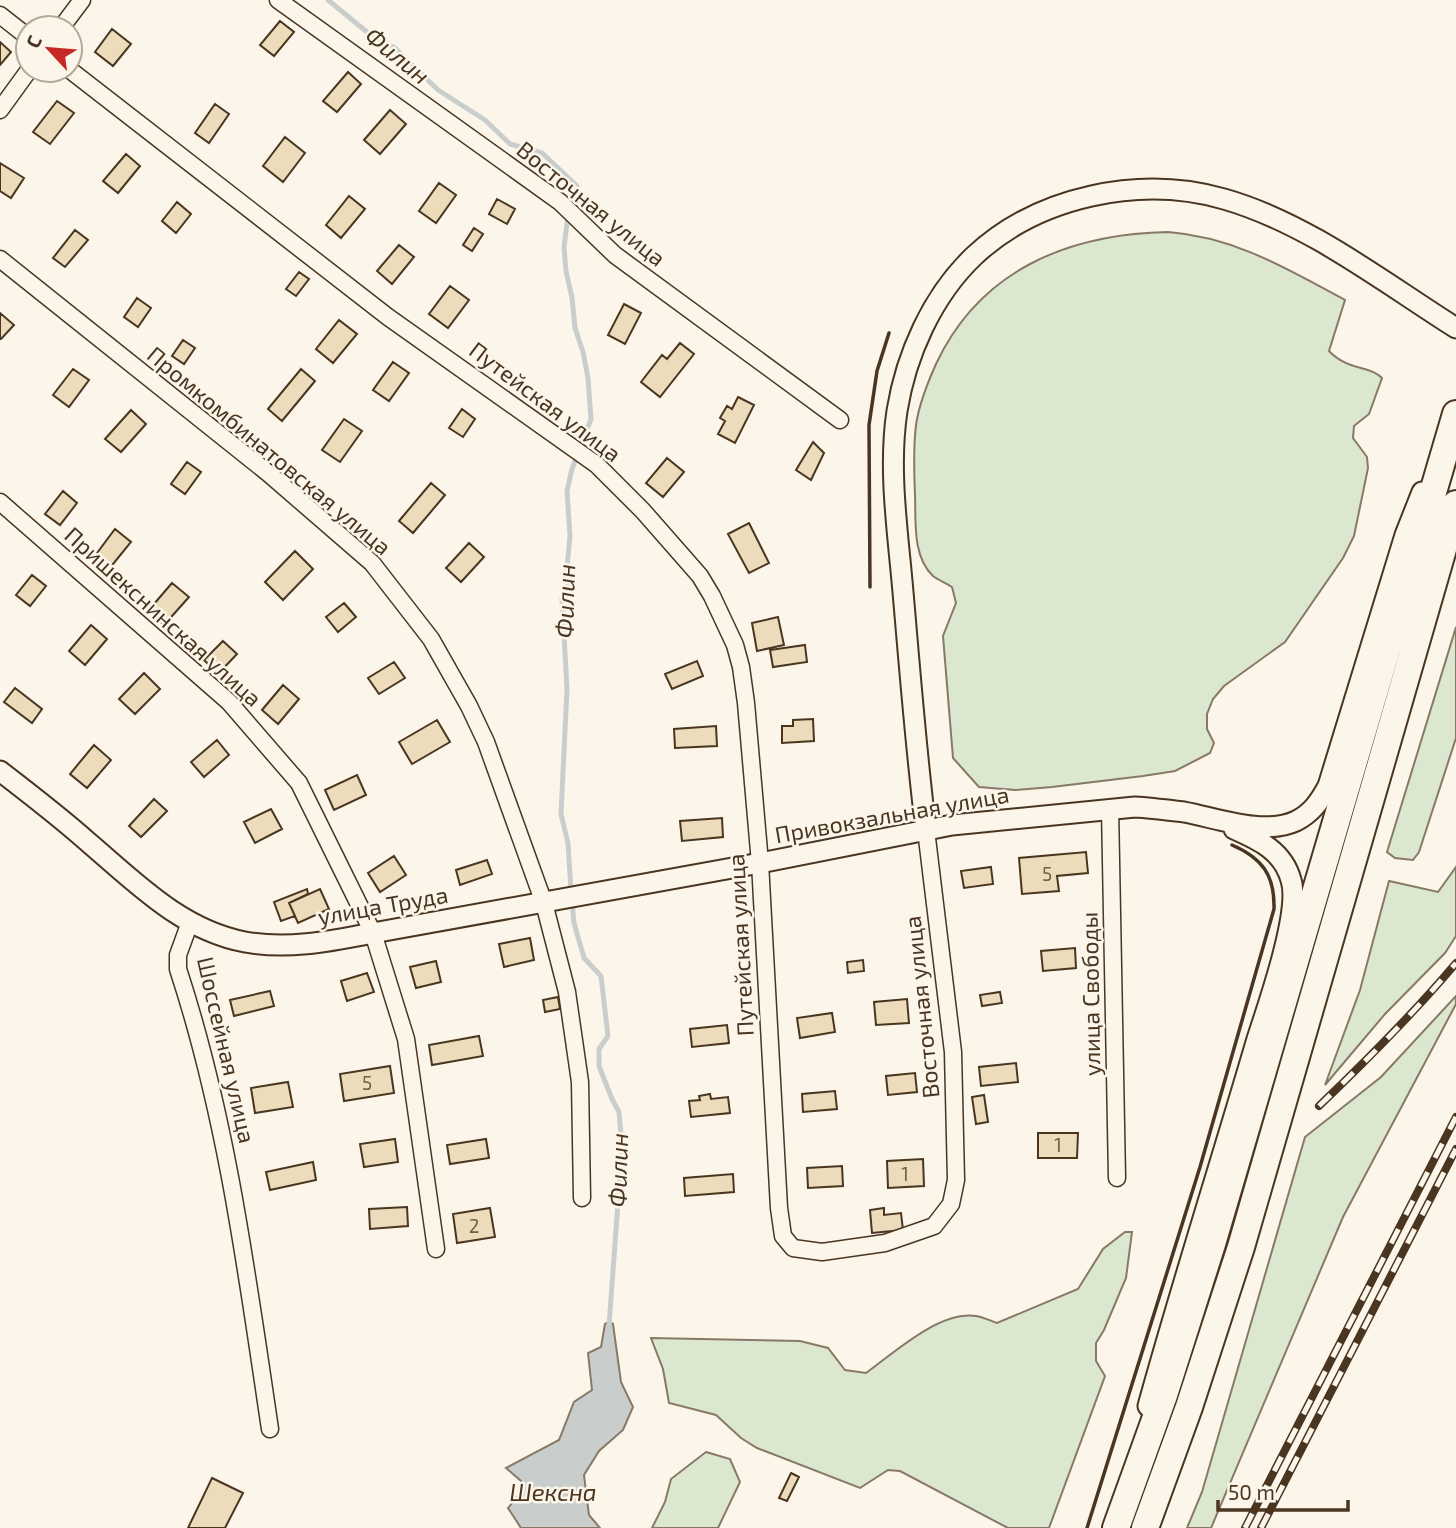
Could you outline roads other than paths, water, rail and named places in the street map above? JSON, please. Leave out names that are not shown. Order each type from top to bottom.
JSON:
[{"type":"highway","points":[[1115,1528],[1164,1395],[1212,1244],[1456,413]]},
{"type":"highway","points":[[1145,1528],[1189,1407],[1241,1247],[1456,504]]},
{"type":"street","name":"Восточная улица","points":[[278,0],[560,202],[615,255],[839,420]]},
{"type":"street","points":[[0,15],[14,26]]},
{"type":"street","name":"Путейская улица","points":[[84,81],[388,317],[597,465],[643,511],[700,576],[727,623],[743,679],[760,863],[779,1208],[783,1236],[793,1248],[822,1252],[885,1243],[934,1226],[951,1205],[956,1180]]},
{"type":"street","points":[[0,110],[19,84]]},
{"type":"street","points":[[926,830],[898,541],[895,436],[901,392],[911,355],[930,313],[974,256],[1000,236],[1038,214],[1099,195],[1150,188],[1221,198],[1304,233],[1456,328]]},
{"type":"street","name":"Промкомбинатовская улица","points":[[0,259],[268,473],[372,563],[431,639],[486,742],[554,901],[580,1082],[582,1198]]},
{"type":"street","points":[[1208,817],[1247,824],[1280,825],[1294,822],[1320,803],[1328,786],[1405,535],[1456,413]]},
{"type":"street","name":"Пришекснинская улица","points":[[0,502],[229,702],[299,783],[373,933],[406,1040],[436,1249]]},
{"type":"street","points":[[0,771],[148,894],[190,922]]},
{"type":"street","name":"Привокзальная улица","points":[[586,894],[926,830],[1110,808],[1159,808],[1208,817]]},
{"type":"street","name":"улица Свободы","points":[[1110,808],[1117,1178]]},
{"type":"street","points":[[1115,1528],[1161,1359],[1265,1016],[1293,911],[1292,880],[1277,853],[1251,836],[1208,817]]},
{"type":"street","name":"Восточная улица","points":[[926,830],[953,1052],[956,1180]]},
{"type":"street","name":"улица Труда","points":[[190,922],[231,938],[261,944],[304,944],[586,894]]},
{"type":"street","name":"Шоссейная улица","points":[[190,922],[178,954],[178,969],[206,1060],[243,1250],[270,1429]]},
{"type":"water","name":"Шексна","points":[[605,1324],[613,1324],[621,1382],[633,1407],[623,1430],[599,1451],[584,1475],[589,1515],[600,1528],[521,1528],[508,1508],[520,1493],[521,1481],[506,1468],[559,1440],[574,1402],[592,1390],[588,1353],[601,1347]]},
{"type":"waterway","name":"Филин","points":[[328,0],[378,41],[394,47],[438,90],[485,120],[510,144],[542,153],[577,186],[570,207]]},
{"type":"waterway","name":"Филин","points":[[568,216],[564,247],[566,271],[575,328],[588,378],[591,419],[572,469],[567,491],[570,536],[566,577],[571,592],[562,598],[567,689],[561,814],[568,843],[571,891]]},
{"type":"waterway","name":"Филин","points":[[572,901],[574,923],[584,958],[601,976],[608,1036],[599,1049],[599,1066],[619,1112],[622,1147],[609,1326]]},
{"type":"railway","points":[[1319,1106],[1389,1036],[1456,963]]},
{"type":"railway","points":[[1245,1528],[1456,1117]]},
{"type":"railway","points":[[1261,1528],[1456,1149]]}]
